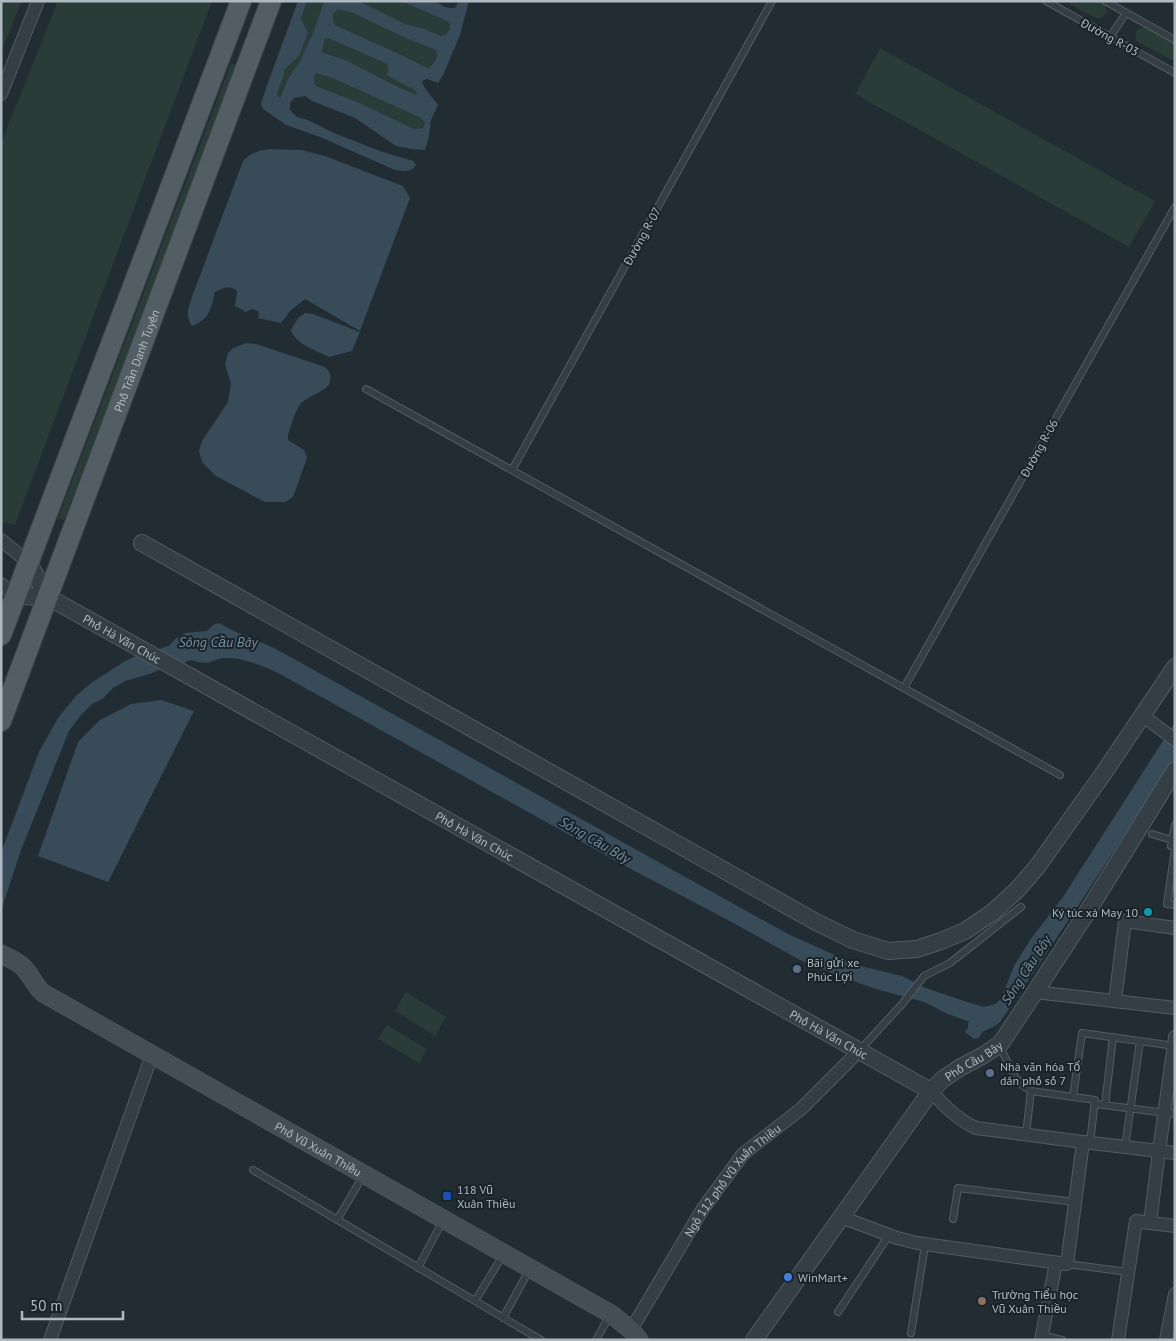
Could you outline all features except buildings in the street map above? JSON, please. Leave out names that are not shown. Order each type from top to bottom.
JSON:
[{"type":"main road","name":"Phố Trần Danh Tuyên","points":[[1,721],[271,1]]},
{"type":"main road","points":[[1,635],[8,590],[28,562],[239,8],[263,24]]},
{"type":"main road","name":"Phố Vũ Xuân Thiều","points":[[1,954],[24,968],[37,988],[43,993],[611,1314],[635,1335]]},
{"type":"street","points":[[1,94],[38,1]]},
{"type":"street","points":[[1,540],[28,562],[48,597]]},
{"type":"street","points":[[142,543],[816,922],[853,940],[888,951],[917,949],[941,942],[965,931],[993,912],[1018,890],[1043,859],[1175,667]]},
{"type":"street","name":"Phố Hà Văn Chúc","points":[[8,590],[48,597],[931,1091]]},
{"type":"street","points":[[1142,715],[1175,740]]},
{"type":"street","name":"Phố Cầu Bây","points":[[754,1340],[931,1091],[943,1079],[1001,1043],[1086,914],[1175,770]]},
{"type":"street","points":[[1115,1001],[1125,921],[1175,928]]},
{"type":"street","points":[[1036,992],[1175,1008]]},
{"type":"street","points":[[1150,1223],[1160,1151],[1170,1114],[1174,1042]]},
{"type":"street","name":"Ngõ 112 phố Vũ Xuân Thiều","points":[[635,1335],[702,1210],[743,1154],[801,1109],[859,1051]]},
{"type":"street","points":[[50,1340],[152,1055]]},
{"type":"street","points":[[931,1091],[954,1115],[966,1124],[976,1128],[1175,1153]]},
{"type":"street","points":[[1041,1338],[1062,1264],[1086,1142]]},
{"type":"street","points":[[841,1217],[906,1241],[1062,1264]]},
{"type":"street","points":[[1118,1340],[1136,1221],[1175,1226]]},
{"type":"street","points":[[1166,1340],[1175,1294]]},
{"type":"lane","name":"Đường R-07","points":[[512,470],[772,1]]},
{"type":"lane","name":"Đường R-03","points":[[1046,1],[1175,73]]},
{"type":"lane","points":[[1105,1],[1175,40]]},
{"type":"lane","points":[[1110,37],[1126,13]]},
{"type":"lane","name":"Đường R-06","points":[[904,688],[1175,207]]},
{"type":"lane","points":[[366,389],[1060,775]]},
{"type":"lane","points":[[1175,825],[1167,904],[1175,905]]},
{"type":"lane","points":[[1152,834],[1174,845]]},
{"type":"lane","points":[[859,1051],[924,976],[950,963],[1021,907]]},
{"type":"lane","points":[[1073,1097],[1082,1033],[1174,1042]]},
{"type":"lane","points":[[1104,1105],[1113,1037]]},
{"type":"lane","points":[[1125,1147],[1140,1040]]},
{"type":"lane","points":[[1001,1043],[1003,1054],[1014,1076],[1031,1091],[1096,1100],[1086,1142]]},
{"type":"lane","points":[[1026,1134],[1031,1091]]},
{"type":"lane","points":[[1095,1104],[1170,1114]]},
{"type":"lane","points":[[253,1170],[541,1340]]},
{"type":"lane","points":[[337,1220],[364,1175]]},
{"type":"lane","points":[[953,1219],[958,1188],[1075,1202]]},
{"type":"lane","points":[[418,1268],[443,1220]]},
{"type":"lane","points":[[838,1312],[889,1235]]},
{"type":"lane","points":[[911,1333],[925,1245]]},
{"type":"lane","points":[[475,1301],[504,1254]]},
{"type":"lane","points":[[1062,1264],[1128,1272]]},
{"type":"lane","points":[[503,1318],[530,1269]]},
{"type":"lane","points":[[596,1340],[611,1314]]},
{"type":"lane","points":[[1041,1338],[1062,1340]]},
{"type":"green space","points":[[1,1],[22,1],[1,52]]},
{"type":"green space","points":[[58,1],[212,1],[15,525],[1,521],[1,143]]},
{"type":"green space","points":[[307,1],[324,1],[314,31],[280,98],[277,94],[284,70],[299,53],[308,33],[301,18]]},
{"type":"green space","points":[[359,1],[401,1],[449,22],[450,29],[441,36],[425,29],[405,24]]},
{"type":"green space","points":[[1064,1],[1100,1],[1105,5],[1107,12],[1103,17],[1096,18]]},
{"type":"green space","points":[[337,9],[354,13],[436,50],[434,62],[429,68],[423,66],[335,25],[333,14]]},
{"type":"green space","points":[[1140,28],[1147,28],[1175,44],[1175,62],[1136,41],[1136,34]]},
{"type":"green space","points":[[325,37],[387,64],[388,71],[417,91],[417,95],[322,51]]},
{"type":"green space","points":[[880,48],[1155,201],[1129,247],[855,94]]},
{"type":"green space","points":[[231,63],[238,66],[64,520],[58,518]]},
{"type":"green space","points":[[316,73],[335,78],[421,118],[425,123],[423,129],[414,129],[360,103],[316,86],[314,76]]},
{"type":"green space","points":[[406,992],[446,1017],[435,1036],[395,1011]]},
{"type":"green space","points":[[387,1025],[427,1049],[419,1063],[378,1039]]},
{"type":"water","points":[[298,1],[307,1],[301,18],[308,33],[299,56],[284,70],[277,94],[280,98],[314,31],[324,1],[359,1],[405,24],[425,29],[441,36],[450,29],[449,22],[401,1],[434,1],[445,7],[455,8],[459,1],[469,1],[460,35],[444,73],[438,83],[427,79],[422,81],[426,90],[438,105],[431,120],[425,150],[396,146],[355,118],[312,101],[305,96],[294,98],[290,103],[290,110],[297,117],[380,151],[413,161],[416,165],[410,170],[395,170],[320,137],[286,125],[263,109],[261,104]],"holes":[[[338,9],[353,13],[436,50],[436,60],[429,68],[423,66],[335,25],[333,14]],[[325,38],[387,64],[387,75],[416,91],[417,95],[347,61],[322,52]],[[316,73],[335,79],[421,118],[425,123],[423,128],[414,129],[360,103],[316,86],[314,80]]]},
{"type":"water","points":[[270,149],[302,150],[325,156],[403,186],[410,198],[360,331],[305,299],[290,311],[281,323],[258,318],[258,311],[252,309],[246,312],[235,306],[237,291],[229,288],[223,288],[215,292],[209,313],[203,320],[192,326],[188,318],[190,303],[243,161],[255,152]]},
{"type":"water","points":[[305,313],[313,314],[360,332],[352,351],[329,357],[297,340],[291,330],[298,318]]},
{"type":"water","points":[[247,343],[256,344],[325,367],[330,375],[328,386],[303,402],[297,409],[293,420],[288,440],[304,450],[307,458],[293,497],[285,502],[265,502],[216,476],[202,462],[199,451],[202,441],[228,402],[231,383],[225,365],[228,353],[233,348]]},
{"type":"water","name":"Sông Cầu Bây","points":[[219,623],[276,649],[788,934],[857,965],[902,976],[923,987],[984,1007],[995,1004],[1001,999],[1014,966],[1030,940],[1063,897],[1175,722],[1175,757],[1000,1022],[982,1032],[979,1038],[974,1039],[965,1032],[970,1022],[924,1002],[876,989],[802,961],[627,867],[280,674],[254,663],[233,658],[222,658],[205,663],[190,660],[176,667],[158,670],[125,681],[113,688],[102,699],[92,704],[81,715],[69,731],[21,850],[1,911],[2,850],[39,752],[58,718],[76,696],[91,683],[127,660],[170,645],[185,633],[207,631],[213,625]]},
{"type":"water","points":[[161,700],[194,711],[108,882],[38,856],[78,742],[100,720],[131,704]]},
{"type":"place","name":"Ký túc xá May 10","points":[[1148,912]]},
{"type":"place","name":"Bãi gửi xe Phúc Lợi","points":[[797,969]]},
{"type":"place","name":"Nhà văn hóa Tổ dân phố số 7","points":[[990,1073]]},
{"type":"place","name":"118 Vũ Xuân Thiều","points":[[447,1196]]},
{"type":"place","name":"WinMart+","points":[[788,1277]]},
{"type":"place","name":"Trường Tiểu học Vũ Xuân Thiều","points":[[982,1301]]}]
